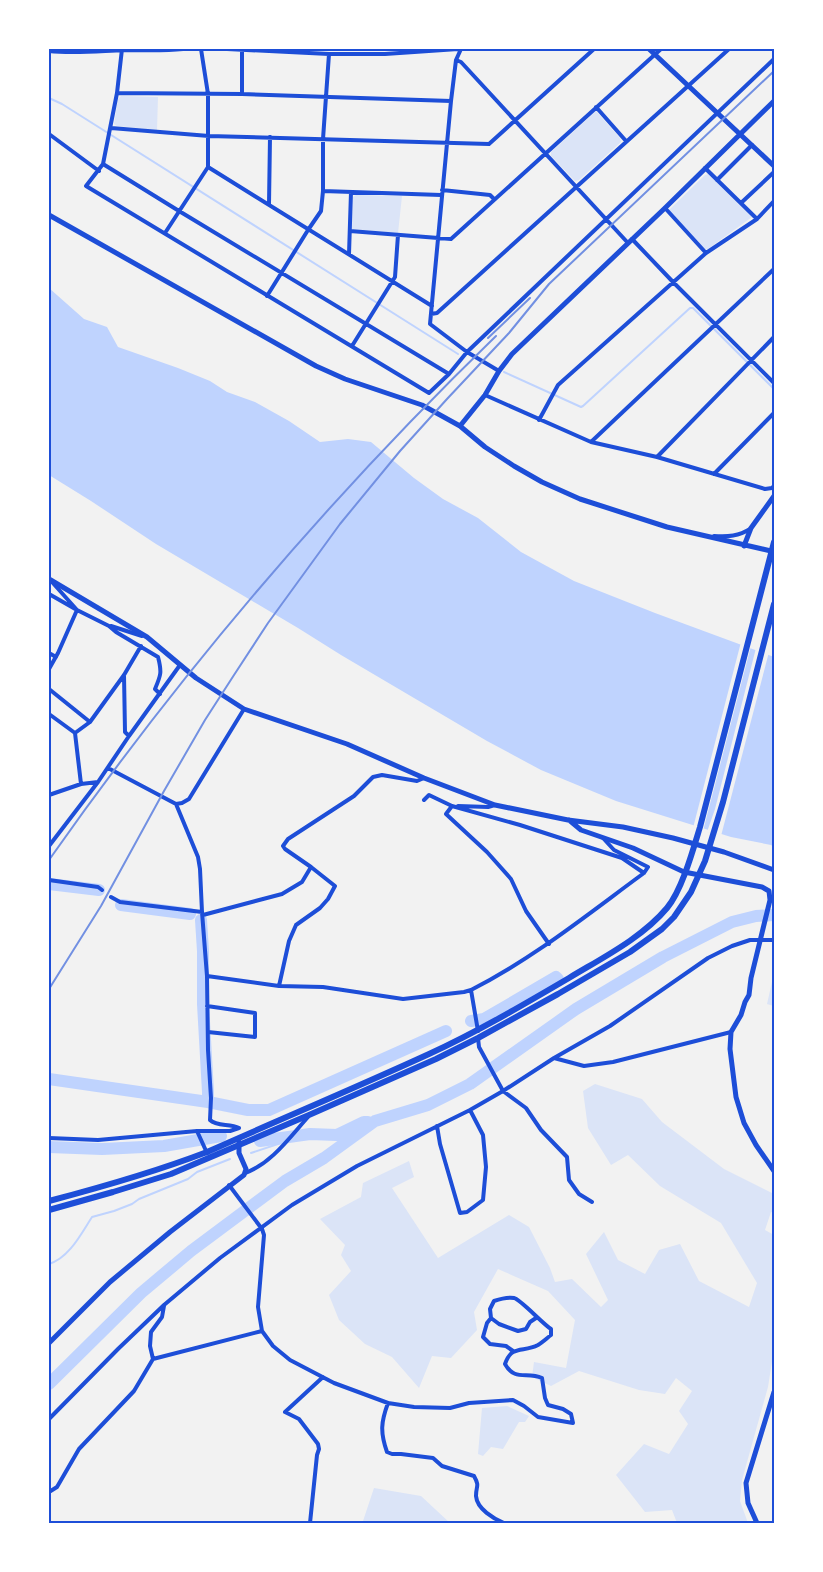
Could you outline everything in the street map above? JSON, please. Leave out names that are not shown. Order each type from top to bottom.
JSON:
[{"type":"highway","points":[[49,1210],[140,1184],[429,1054],[601,959],[646,928],[668,907],[691,858],[774,542]]},
{"type":"highway","points":[[49,1201],[239,1146],[309,1116],[478,1038],[650,939],[674,917],[700,875],[723,802],[774,604]]},
{"type":"street","points":[[49,51],[96,52],[183,49]]},
{"type":"street","points":[[165,233],[208,167],[208,94],[201,49]]},
{"type":"street","points":[[227,49],[329,54],[385,54],[459,49],[456,60],[441,195],[430,324],[467,352],[499,370]]},
{"type":"street","points":[[110,132],[490,144],[594,49]]},
{"type":"street","points":[[649,49],[774,166]]},
{"type":"street","points":[[350,231],[451,239],[661,49]]},
{"type":"street","points":[[431,314],[437,313],[728,49]]},
{"type":"street","points":[[122,50],[117,93],[103,164],[86,186],[429,393],[450,374],[467,352],[774,59]]},
{"type":"street","points":[[242,50],[242,94]]},
{"type":"street","points":[[267,296],[321,211],[324,191],[323,139],[329,54]]},
{"type":"street","points":[[456,60],[461,62],[606,219],[673,282],[750,362],[774,383]]},
{"type":"street","points":[[117,93],[242,94],[451,101]]},
{"type":"street","points":[[460,426],[485,394],[499,370],[512,354],[774,101]]},
{"type":"street","points":[[596,107],[626,141]]},
{"type":"street","points":[[49,134],[98,170]]},
{"type":"street","points":[[269,204],[270,137]]},
{"type":"street","points":[[716,180],[752,145]]},
{"type":"street","points":[[103,164],[450,374]]},
{"type":"street","points":[[208,167],[432,306]]},
{"type":"street","points":[[705,168],[757,219]]},
{"type":"street","points":[[741,204],[774,172]]},
{"type":"street","points":[[442,190],[490,195],[494,199]]},
{"type":"street","points":[[324,191],[441,195]]},
{"type":"street","points":[[349,254],[351,192]]},
{"type":"street","points":[[540,420],[558,385],[706,253],[757,219],[774,201]]},
{"type":"street","points":[[665,208],[706,253]]},
{"type":"street","points":[[49,214],[316,366],[345,379],[422,405],[460,426],[485,447],[542,482],[609,509],[700,535],[771,551]]},
{"type":"street","points":[[352,346],[395,277],[398,235]]},
{"type":"street","points":[[591,442],[774,269]]},
{"type":"street","points":[[657,457],[774,337]]},
{"type":"street","points":[[485,394],[591,442],[657,457],[764,489],[774,486]]},
{"type":"street","points":[[714,474],[774,413]]},
{"type":"street","points":[[744,546],[751,528],[774,496]]},
{"type":"street","points":[[700,535],[726,537],[740,534],[751,528]]},
{"type":"street","points":[[49,579],[77,610]]},
{"type":"street","points":[[49,579],[147,637],[196,678],[244,709],[347,744],[424,778],[495,805],[568,820],[623,827],[673,838],[724,852],[774,870]]},
{"type":"street","points":[[49,594],[109,626],[147,637]]},
{"type":"street","points":[[49,669],[77,610]]},
{"type":"street","points":[[109,626],[158,657],[162,669],[155,689],[160,694]]},
{"type":"street","points":[[75,733],[90,722],[124,676],[140,646]]},
{"type":"street","points":[[49,653],[56,657]]},
{"type":"street","points":[[49,846],[98,782],[180,665]]},
{"type":"street","points":[[124,676],[126,732],[129,736]]},
{"type":"street","points":[[49,690],[90,722]]},
{"type":"street","points":[[108,768],[176,804],[182,803],[189,799],[244,709]]},
{"type":"street","points":[[49,714],[75,733],[81,784]]},
{"type":"street","points":[[279,986],[289,941],[296,925],[328,899],[335,886],[283,846],[288,839],[354,796],[373,778],[382,775],[417,782],[424,778]]},
{"type":"street","points":[[49,795],[81,784],[98,782]]},
{"type":"street","points":[[424,800],[429,795],[452,806],[520,825],[622,858],[644,873]]},
{"type":"street","points":[[176,804],[198,857],[200,869],[207,976],[210,1120],[212,1123],[234,1125],[239,1128]]},
{"type":"street","points":[[452,806],[488,808],[495,805]]},
{"type":"street","points":[[452,806],[446,814],[487,852],[510,879],[526,910],[548,944]]},
{"type":"street","points":[[568,820],[580,830],[633,848],[684,872],[762,887],[772,891],[751,978],[750,995],[731,1032],[730,1048],[736,1097],[744,1123],[774,1171]]},
{"type":"street","points":[[207,976],[279,986],[323,987],[403,999],[471,990],[497,977],[548,944],[644,873],[648,867],[614,850],[602,836]]},
{"type":"street","points":[[111,897],[120,902],[202,914],[282,894],[302,882],[311,867]]},
{"type":"street","points":[[49,880],[98,886],[102,890]]},
{"type":"street","points":[[49,1419],[164,1305],[220,1258],[292,1205],[357,1166],[470,1110],[610,1026],[708,958],[732,946],[750,940],[774,940]]},
{"type":"street","points":[[471,990],[479,1047],[502,1090],[526,1108],[542,1130],[567,1158],[569,1180],[579,1194],[592,1202]]},
{"type":"street","points":[[208,1006],[256,1013],[255,1037],[208,1032]]},
{"type":"street","points":[[554,1058],[584,1066],[613,1062],[731,1032]]},
{"type":"street","points":[[437,1126],[440,1144],[460,1213],[467,1212],[483,1200],[486,1167],[483,1135],[470,1110]]},
{"type":"street","points":[[49,1343],[110,1282],[229,1185],[270,1158],[309,1116]]},
{"type":"street","points":[[239,1128],[239,1153],[246,1169],[245,1173]]},
{"type":"street","points":[[49,1138],[98,1140],[230,1131],[239,1128]]},
{"type":"street","points":[[198,1133],[208,1155]]},
{"type":"street","points":[[229,1185],[261,1227],[264,1235],[258,1307],[262,1331],[272,1346],[290,1360],[334,1383],[388,1403],[414,1407],[450,1408],[469,1403],[513,1400],[538,1417],[573,1423],[571,1414],[563,1409],[548,1405],[542,1378],[533,1375],[522,1376],[509,1371],[505,1364],[508,1356],[513,1352],[536,1346],[551,1334],[551,1329],[515,1298],[504,1298],[494,1301],[490,1308],[491,1318],[487,1323],[483,1337],[490,1344],[506,1346],[513,1352]]},
{"type":"street","points":[[49,1492],[56,1487],[79,1449],[134,1391],[153,1359],[150,1346],[151,1332],[162,1317],[164,1305]]},
{"type":"street","points":[[491,1318],[499,1324],[518,1332],[526,1329],[530,1322],[536,1318]]},
{"type":"street","points":[[153,1359],[262,1331]]},
{"type":"street","points":[[310,1523],[318,1444],[299,1419],[285,1412],[323,1377]]},
{"type":"street","points":[[757,1523],[748,1503],[746,1483],[774,1392]]},
{"type":"street","points":[[388,1403],[381,1427],[387,1452],[433,1458],[442,1466],[474,1476],[478,1483],[476,1498],[484,1510],[496,1520],[504,1523]]},
{"type":"shaded area","points":[[121,96],[158,97],[157,130],[117,126],[114,124],[118,99]]},
{"type":"shaded area","points":[[596,111],[620,138],[621,142],[579,180],[575,181],[551,156],[551,152]]},
{"type":"shaded area","points":[[708,174],[752,217],[708,249],[704,249],[669,210]]},
{"type":"shaded area","points":[[356,195],[402,196],[398,233],[352,229],[353,197]]},
{"type":"shaded area","points":[[774,973],[774,1006],[767,1004]]},
{"type":"shaded area","points":[[595,1084],[642,1099],[662,1122],[724,1169],[774,1194],[774,1213],[771,1212],[765,1230],[774,1235],[774,1349],[768,1387],[742,1480],[740,1501],[748,1523],[677,1523],[672,1510],[645,1512],[616,1475],[644,1444],[669,1454],[688,1424],[679,1411],[692,1391],[676,1378],[665,1394],[639,1390],[579,1371],[551,1386],[532,1377],[534,1362],[566,1368],[575,1320],[548,1291],[498,1269],[474,1312],[477,1330],[451,1358],[432,1356],[419,1388],[392,1357],[365,1344],[339,1320],[329,1295],[351,1271],[341,1255],[345,1245],[320,1219],[361,1197],[363,1183],[409,1161],[414,1177],[392,1188],[438,1258],[509,1215],[529,1227],[555,1282],[572,1279],[601,1307],[608,1300],[586,1254],[604,1232],[618,1260],[645,1274],[659,1250],[680,1244],[699,1281],[749,1307],[757,1283],[721,1223],[660,1186],[628,1155],[611,1165],[588,1128],[583,1091]]},
{"type":"shaded area","points":[[507,1406],[529,1416],[525,1422],[519,1422],[503,1449],[491,1447],[483,1456],[478,1454],[482,1408]]},
{"type":"shaded area","points":[[374,1488],[421,1496],[450,1523],[363,1523]]},
{"type":"water","points":[[49,288],[84,319],[107,327],[118,347],[178,368],[210,381],[227,392],[255,402],[289,421],[320,442],[348,439],[371,442],[414,478],[443,499],[478,518],[521,552],[574,581],[774,657],[774,847],[731,837],[616,801],[541,770],[487,741],[341,655],[156,544],[49,475]]},
{"type":"pier","points":[[741,642],[751,646],[703,831],[693,828]]},
{"type":"pier","points":[[756,648],[769,652],[721,836],[707,832],[715,809]]},
{"type":"waterway","points":[[49,98],[62,104],[458,354]]},
{"type":"waterway","points":[[504,372],[581,407],[690,308],[693,308],[774,389]]},
{"type":"waterway","points":[[49,884],[99,890]]},
{"type":"waterway","points":[[121,905],[190,914]]},
{"type":"waterway","points":[[49,1384],[141,1293],[191,1251],[285,1181],[324,1158],[375,1121],[428,1105],[470,1084],[576,1009],[663,957],[732,922],[756,916],[774,915]]},
{"type":"waterway","points":[[201,920],[208,1102]]},
{"type":"waterway","points":[[471,1021],[484,1019],[556,977],[558,979]]},
{"type":"waterway","points":[[49,1079],[208,1102],[248,1110],[269,1110],[446,1031]]},
{"type":"waterway","points":[[260,1141],[310,1134],[337,1135],[364,1122],[368,1122]]},
{"type":"waterway","points":[[289,1140],[305,1135]]},
{"type":"waterway","points":[[49,1147],[102,1149],[164,1146],[221,1136]]},
{"type":"waterway","points":[[251,1153],[284,1142]]},
{"type":"waterway","points":[[49,1264],[63,1257],[79,1238],[92,1217],[132,1204],[139,1199],[188,1179],[197,1172],[230,1159]]},
{"type":"railway","points":[[49,989],[101,906],[205,720],[268,623],[340,524],[400,451],[509,333],[549,284],[774,71]]},
{"type":"railway","points":[[488,338],[530,298]]},
{"type":"railway","points":[[49,860],[151,721],[260,588],[375,459],[496,336]]}]
